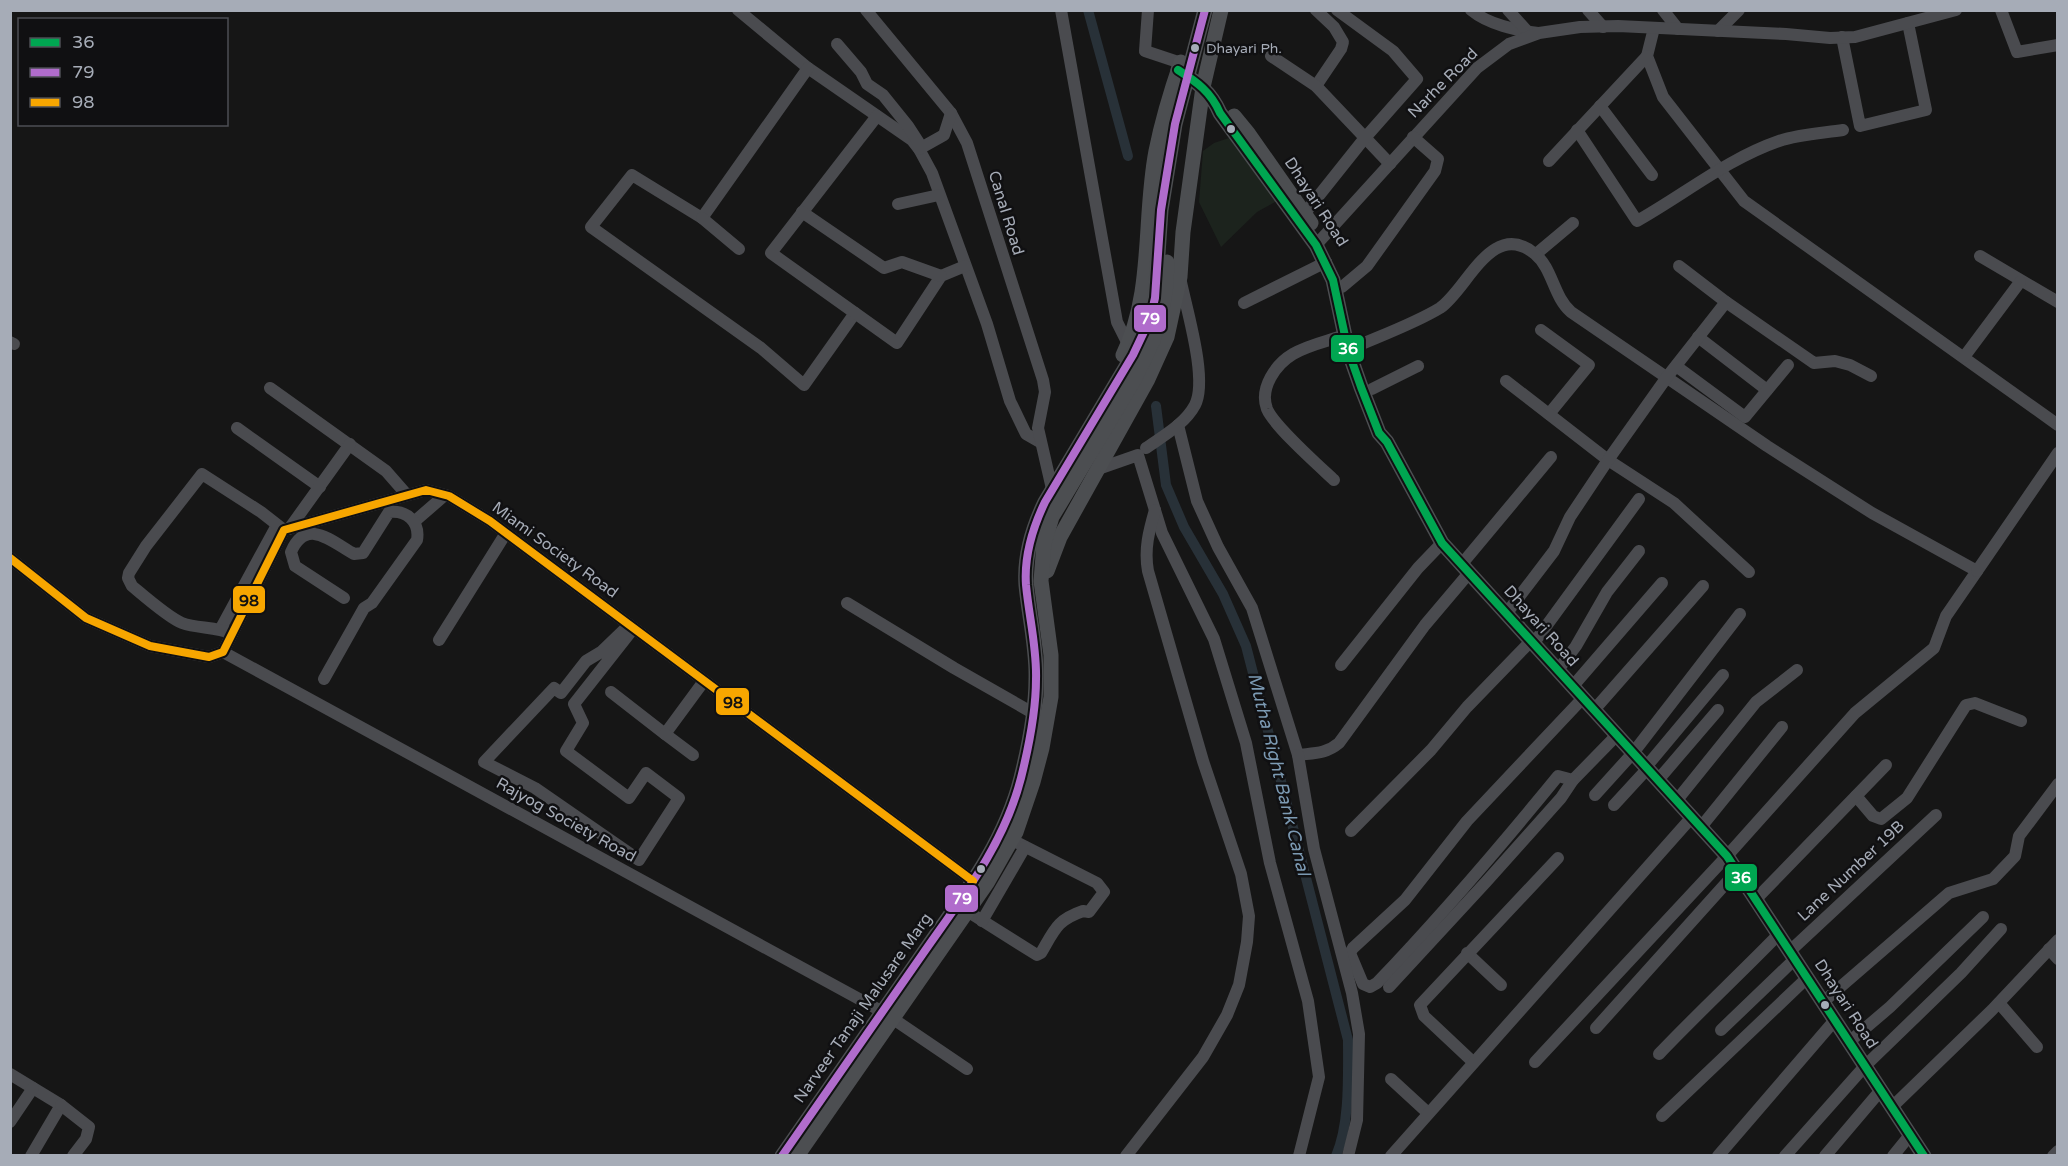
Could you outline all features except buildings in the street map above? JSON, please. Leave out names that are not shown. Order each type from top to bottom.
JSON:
[{"type":"main road","points":[[1064,471],[1067,449],[1128,344],[1142,295],[1156,151],[1197,10]]},
{"type":"main road","points":[[1043,592],[1041,581],[1044,543],[1052,517],[1143,364],[1159,324],[1167,285],[1161,210],[1175,124],[1205,10]]},
{"type":"main road","points":[[1043,592],[1048,566],[1060,537],[1148,379],[1167,337],[1170,211],[1185,126],[1215,10]]},
{"type":"main road","points":[[1167,275],[1183,232],[1203,87],[1221,10]]},
{"type":"main road","name":"Dhayari Road","points":[[1179,67],[1203,87],[1216,103],[1220,113],[1319,242],[1337,270],[1342,287],[1350,344],[1388,429],[1388,442]]},
{"type":"main road","name":"Dhayari Road","points":[[1216,103],[1225,106],[1248,133],[1305,213],[1333,280],[1350,344],[1379,433],[1388,442],[1442,543],[1727,856],[1924,1155]]},
{"type":"main road","name":"Narveer Tanaji Malusare Marg","points":[[888,1016],[992,851],[1012,806],[1021,779],[1033,712],[1036,679],[1026,582],[1034,529],[1052,489],[1142,339],[1155,298],[1167,275]]},
{"type":"main road","name":"Narveer Tanaji Malusare Marg","points":[[793,1151],[888,1016],[1018,844],[1042,748],[1051,697],[1051,655],[1043,592]]},
{"type":"street","points":[[738,10],[808,68],[912,140],[919,149],[932,173],[987,324],[1010,401],[1025,431],[1042,448]]},
{"type":"street","name":"Canal Road","points":[[866,10],[951,113],[967,143],[1043,380],[1045,392],[1038,428],[1052,489]]},
{"type":"street","points":[[1061,10],[1117,322],[1128,344]]},
{"type":"street","points":[[1148,10],[1145,51],[1179,67]]},
{"type":"street","points":[[1316,10],[1334,27],[1343,42],[1341,49],[1316,86]]},
{"type":"street","points":[[1305,213],[1364,139],[1417,79],[1393,51],[1337,10]]},
{"type":"street","points":[[1471,10],[1476,15],[1510,29],[1533,32]]},
{"type":"street","points":[[1508,10],[1533,32]]},
{"type":"street","points":[[1588,10],[1603,27]]},
{"type":"street","points":[[1663,10],[1678,29]]},
{"type":"street","points":[[1719,31],[1739,10]]},
{"type":"street","name":"Narhe Road","points":[[1319,242],[1477,68],[1509,44],[1533,32],[1603,27],[1855,37],[1956,10]]},
{"type":"street","points":[[2001,10],[2017,52],[2058,45]]},
{"type":"street","points":[[1842,37],[1860,126],[1926,110],[1908,23]]},
{"type":"street","points":[[1549,161],[1647,56],[1654,28]]},
{"type":"street","points":[[837,44],[861,72],[867,84],[883,95],[908,126],[919,143],[919,149]]},
{"type":"street","points":[[1271,56],[1316,86],[1390,164]]},
{"type":"street","points":[[1647,56],[1664,97],[1744,201],[2058,425]]},
{"type":"street","points":[[702,218],[808,68]]},
{"type":"street","points":[[1600,106],[1652,176]]},
{"type":"street","points":[[919,149],[944,135],[951,113]]},
{"type":"street","points":[[877,116],[771,253],[897,343],[941,276],[965,266]]},
{"type":"street","points":[[1577,130],[1637,221],[1718,169],[1780,140],[1843,130]]},
{"type":"street","points":[[1342,287],[1366,266],[1436,171],[1438,159],[1413,137]]},
{"type":"street","points":[[739,249],[702,218],[632,175],[591,227],[761,348],[804,385],[855,313]]},
{"type":"street","points":[[898,204],[939,195]]},
{"type":"street","points":[[802,212],[884,268],[902,262],[941,276]]},
{"type":"street","points":[[1536,254],[1573,223]]},
{"type":"street","points":[[1334,480],[1278,425],[1267,411],[1265,402],[1268,382],[1273,371],[1294,353],[1350,344],[1443,306],[1477,263],[1504,246],[1516,244],[1536,254],[1546,267],[1564,306],[1767,446],[1862,507],[1977,571]]},
{"type":"street","points":[[1980,256],[2020,282],[2058,302]]},
{"type":"street","points":[[1244,303],[1326,262]]},
{"type":"street","points":[[1679,266],[1726,302],[1814,363],[1835,361],[1850,365],[1871,376]]},
{"type":"street","points":[[1098,469],[1142,451],[1178,425],[1195,405],[1199,393],[1200,374],[1167,275]]},
{"type":"street","points":[[1964,357],[2020,282]]},
{"type":"street","points":[[1506,614],[1554,551],[1570,518],[1608,460],[1667,377],[1726,302]]},
{"type":"street","points":[[1541,330],[1589,365],[1549,414]]},
{"type":"street","points":[[1698,337],[1767,390]]},
{"type":"street","points":[[1676,366],[1745,417],[1788,365]]},
{"type":"street","points":[[1372,389],[1418,366]]},
{"type":"street","points":[[1506,381],[1608,460],[1674,503],[1749,572]]},
{"type":"street","points":[[270,388],[386,471],[407,495]]},
{"type":"street","points":[[1178,425],[1197,501],[1218,547],[1252,608],[1298,755],[1314,849],[1352,993],[1359,1034],[1357,1120],[1348,1155]]},
{"type":"street","points":[[237,428],[320,487]]},
{"type":"street","points":[[10,558],[86,618],[150,646],[209,657],[223,652],[226,632],[255,575],[283,528],[320,487],[350,444]]},
{"type":"street","points":[[1142,451],[1162,533],[1214,639],[1246,742],[1270,863],[1308,1001],[1319,1077],[1299,1155]]},
{"type":"street","points":[[1535,1062],[1727,856],[1855,713],[1934,648],[1946,616],[2058,453]]},
{"type":"street","points":[[1298,755],[1329,751],[1339,743],[1465,569],[1551,458]]},
{"type":"street","points":[[226,632],[180,623],[132,586],[128,578],[129,573],[146,546],[202,474],[283,528]]},
{"type":"street","name":"Miami Society Road","points":[[283,528],[426,489],[445,495],[490,521],[973,881]]},
{"type":"street","points":[[415,521],[445,495]]},
{"type":"street","points":[[1351,831],[1408,774],[1467,707],[1531,641],[1536,640],[1639,499]]},
{"type":"street","points":[[1126,1155],[1203,1057],[1227,1015],[1239,985],[1249,916],[1248,900],[1241,874],[1203,761],[1148,571],[1146,544],[1155,510]]},
{"type":"street","points":[[324,679],[364,609],[372,603],[417,540],[418,531],[415,521],[394,511],[389,512],[363,553],[359,555],[317,533],[299,537],[291,552],[295,566],[344,598]]},
{"type":"street","points":[[439,640],[506,533]]},
{"type":"street","points":[[1341,665],[1418,568],[1442,543]]},
{"type":"street","points":[[1558,670],[1576,646],[1607,592],[1639,551]]},
{"type":"street","points":[[1573,780],[1558,776],[1499,848],[1481,865],[1410,948],[1377,983],[1370,987],[1363,984],[1350,953],[1353,948],[1405,900],[1467,821],[1578,692],[1662,583]]},
{"type":"street","points":[[1594,710],[1703,586]]},
{"type":"street","points":[[847,603],[954,668],[1033,712]]},
{"type":"street","points":[[1595,795],[1633,753],[1740,614]]},
{"type":"street","points":[[631,627],[574,704],[583,723],[566,751],[629,798],[646,773],[679,798],[639,860],[535,788],[484,762],[554,688],[561,693],[588,660],[631,627]]},
{"type":"street","name":"Rajyog Society Road","points":[[223,652],[888,1016],[967,1069]]},
{"type":"street","points":[[588,660],[602,669]]},
{"type":"street","points":[[1677,800],[1756,702],[1797,670]]},
{"type":"street","points":[[1651,772],[1723,675]]},
{"type":"street","points":[[665,734],[704,681]]},
{"type":"street","points":[[611,692],[693,755]]},
{"type":"street","points":[[1856,796],[1874,816],[1881,819],[1907,798],[1966,705],[1975,703],[2021,721]]},
{"type":"street","points":[[1614,805],[1718,710]]},
{"type":"street","points":[[1391,1155],[1473,1062],[1782,727]]},
{"type":"street","points":[[1389,987],[1561,798],[1573,780],[1617,735]]},
{"type":"street","points":[[1756,899],[1886,765]]},
{"type":"street","points":[[1823,1002],[1949,893],[1994,879],[2015,856],[2019,836],[2058,784]]},
{"type":"street","name":"Lane Number 19B","points":[[1721,1030],[1792,955],[1936,815]]},
{"type":"street","points":[[968,911],[982,921],[1037,955],[1041,953],[1060,922],[1073,918],[1083,911],[1089,912],[1104,892],[1098,883],[1018,844],[982,921]]},
{"type":"street","points":[[1473,1062],[1424,1016],[1419,1008],[1422,1001],[1558,858]]},
{"type":"street","points":[[1596,1028],[1737,871]]},
{"type":"street","points":[[1849,1042],[1890,1007],[1983,917]]},
{"type":"street","points":[[1785,1155],[1865,1066],[1961,973],[2001,929]]},
{"type":"street","points":[[1659,1054],[1779,934]]},
{"type":"street","points":[[1892,1107],[1999,1004],[2053,944],[2058,959]]},
{"type":"street","points":[[1467,953],[1501,985]]},
{"type":"street","points":[[1662,1116],[1807,978]]},
{"type":"street","points":[[1999,1004],[2037,1047]]},
{"type":"street","points":[[1718,1155],[1835,1020]]},
{"type":"street","points":[[10,1074],[60,1105],[89,1127],[86,1139],[73,1155]]},
{"type":"street","points":[[1391,1079],[1428,1113]]},
{"type":"street","points":[[10,1122],[33,1088]]},
{"type":"street","points":[[1825,1155],[1881,1090]]},
{"type":"street","points":[[31,1155],[60,1105]]},
{"type":"street","points":[[1893,1155],[1910,1135]]},
{"type":"street","points":[[2053,1155],[2058,1151]]},
{"type":"shaded area","points":[[1229,138],[1277,201],[1257,212],[1221,247],[1199,202],[1203,151],[1214,143]]},
{"type":"waterway","name":"Mutha Right Bank Canal","points":[[1088,10],[1128,156]]},
{"type":"waterway","name":"Mutha Right Bank Canal","points":[[1156,406],[1166,485],[1184,527],[1223,594],[1246,646],[1348,1040],[1346,1114],[1341,1143],[1336,1156]]},
{"type":"transit line","name":"79","points":[[782,1156],[980,871],[1004,826],[1013,803],[1029,741],[1036,691],[1035,656],[1026,585],[1026,564],[1030,542],[1045,502],[1133,355],[1150,319],[1155,298],[1161,210],[1175,124],[1205,10]]},
{"type":"transit line","name":"36","points":[[1178,70],[1208,93],[1220,113],[1316,245],[1333,280],[1348,350],[1379,433],[1387,442],[1442,543],[1727,856],[1924,1156]]},
{"type":"transit line","name":"98","points":[[10,558],[86,618],[150,646],[209,657],[223,652],[284,530],[426,490],[449,496],[490,521],[973,881]]},
{"type":"place","name":"Dhayari Ph.","points":[[1195,48]]}]
